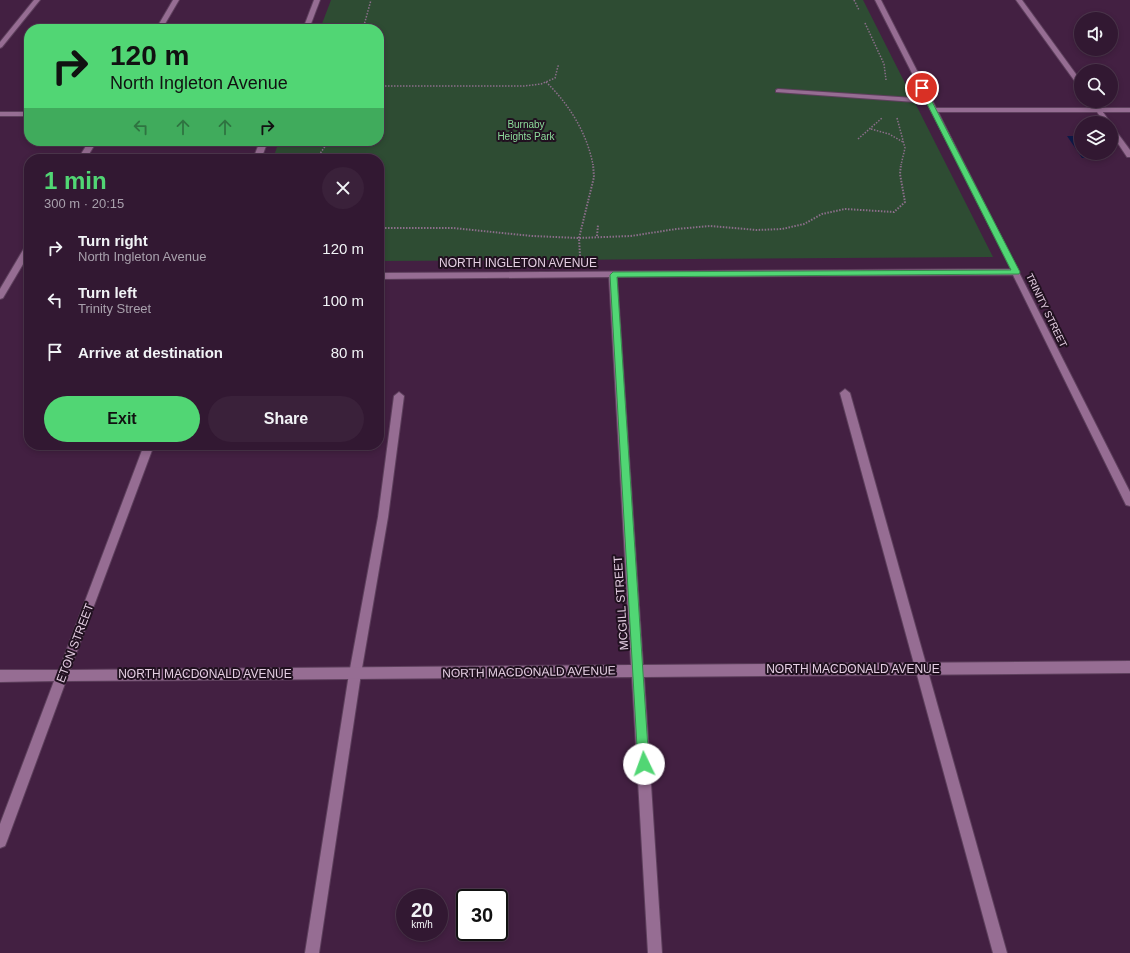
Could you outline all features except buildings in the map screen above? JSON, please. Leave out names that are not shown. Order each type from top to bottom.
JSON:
[{"type":"street","points":[[0,46],[37,0]]},
{"type":"street","points":[[162,24],[176,0]]},
{"type":"street","points":[[308,24],[317,0]]},
{"type":"street","name":"TRINITY STREET","points":[[878,0],[1016,272],[1130,502]]},
{"type":"street","points":[[1019,0],[1074,76]]},
{"type":"street","points":[[778,91],[928,101]]},
{"type":"street","points":[[933,110],[1130,110]]},
{"type":"street","points":[[1099,110],[1103,116]]},
{"type":"street","points":[[0,114],[24,114]]},
{"type":"street","points":[[1118,138],[1130,155]]},
{"type":"street","points":[[0,296],[24,255]]},
{"type":"street","name":"NORTH INGLETON AVENUE","points":[[384,276],[1016,272]]},
{"type":"street","name":"MCGILL STREET","points":[[613,275],[655,953]]},
{"type":"street","points":[[845,393],[1000,953]]},
{"type":"street","points":[[312,953],[355,674],[383,517],[399,396]]},
{"type":"street","name":"ETON STREET","points":[[0,841],[147,450]]},
{"type":"street","name":"NORTH MACDONALD AVENUE","points":[[0,676],[1130,667]]},
{"type":"path","points":[[364,24],[371,0]]},
{"type":"path","points":[[854,0],[861,14]]},
{"type":"path","points":[[858,139],[871,129],[878,120],[897,112],[906,100],[886,84],[884,64],[864,22]]},
{"type":"path","points":[[384,86],[524,86],[546,82],[555,78],[558,66],[560,66]]},
{"type":"path","points":[[546,82],[560,95],[577,120],[588,146],[593,163],[594,177],[580,238],[580,256]]},
{"type":"path","points":[[384,228],[453,228],[532,236],[580,238],[597,236],[631,236],[676,229],[710,226],[757,230],[782,228],[804,224],[833,210],[845,209],[894,212],[904,202],[905,193],[900,172],[901,162],[905,154],[897,112]]},
{"type":"path","points":[[871,129],[889,134],[903,142]]},
{"type":"path","points":[[597,236],[598,224]]},
{"type":"green space","name":"Burnaby Heights Park","points":[[331,0],[863,0],[993,257],[384,261],[384,154],[275,154],[277,146],[384,146],[384,24],[322,24]]},
{"type":"shaded area","points":[[1067,136],[1074,136],[1074,146]]},
{"type":"route","points":[[644,764],[613,275],[1016,272],[922,88]]}]
